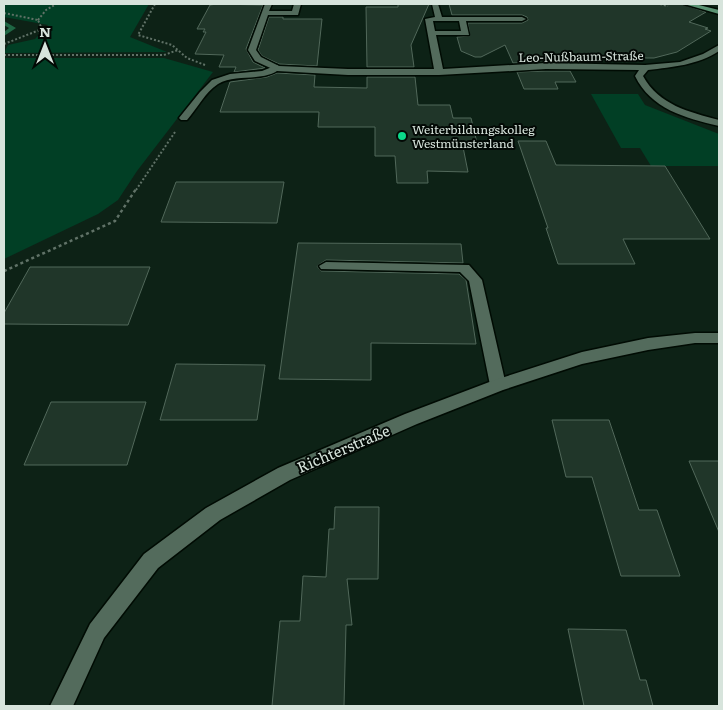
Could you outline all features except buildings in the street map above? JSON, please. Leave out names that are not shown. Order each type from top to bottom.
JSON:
[{"type":"main road","points":[[688,4],[719,12]]},
{"type":"street","name":"Leo-Nußbaum-Straße","points":[[268,4],[252,50],[258,60],[277,68],[348,72],[439,72],[546,66],[645,68],[681,64],[706,56],[719,47]]},
{"type":"street","points":[[265,13],[295,13],[297,4]]},
{"type":"street","points":[[435,4],[439,19]]},
{"type":"street","points":[[439,72],[429,19],[522,19]]},
{"type":"street","points":[[432,33],[466,33],[462,19]]},
{"type":"street","points":[[184,118],[214,82],[231,76],[267,74],[277,68]]},
{"type":"street","points":[[645,68],[639,76],[644,89],[671,109],[719,123]]},
{"type":"street","points":[[326,266],[464,268],[475,280],[498,385]]},
{"type":"street","name":"Richterstraße","points":[[62,706],[97,631],[151,561],[213,514],[284,474],[412,418],[498,385],[582,358],[648,344],[696,338],[719,338]]},
{"type":"path","points":[[38,20],[46,10],[55,4]]},
{"type":"path","points":[[155,4],[138,35],[142,38],[172,44],[187,58],[231,76]]},
{"type":"path","points":[[4,13],[38,20]]},
{"type":"path","points":[[4,44],[42,29],[38,20]]},
{"type":"path","points":[[4,55],[164,55],[178,50]]},
{"type":"path","points":[[4,271],[115,221],[184,118]]},
{"type":"green space","points":[[4,4],[149,4],[130,37],[167,52],[4,53],[8,45],[35,39],[48,25],[4,17]]},
{"type":"green space","points":[[4,58],[164,58],[213,72],[137,171],[118,200],[98,214],[4,259]]},
{"type":"green space","points":[[591,94],[638,94],[645,105],[719,134],[719,166],[651,166],[640,148],[621,148]]},
{"type":"waterway","points":[[4,23],[13,28],[4,34]]},
{"type":"place","name":"Weiterbildungskolleg Westmünsterland","points":[[402,136]]}]
